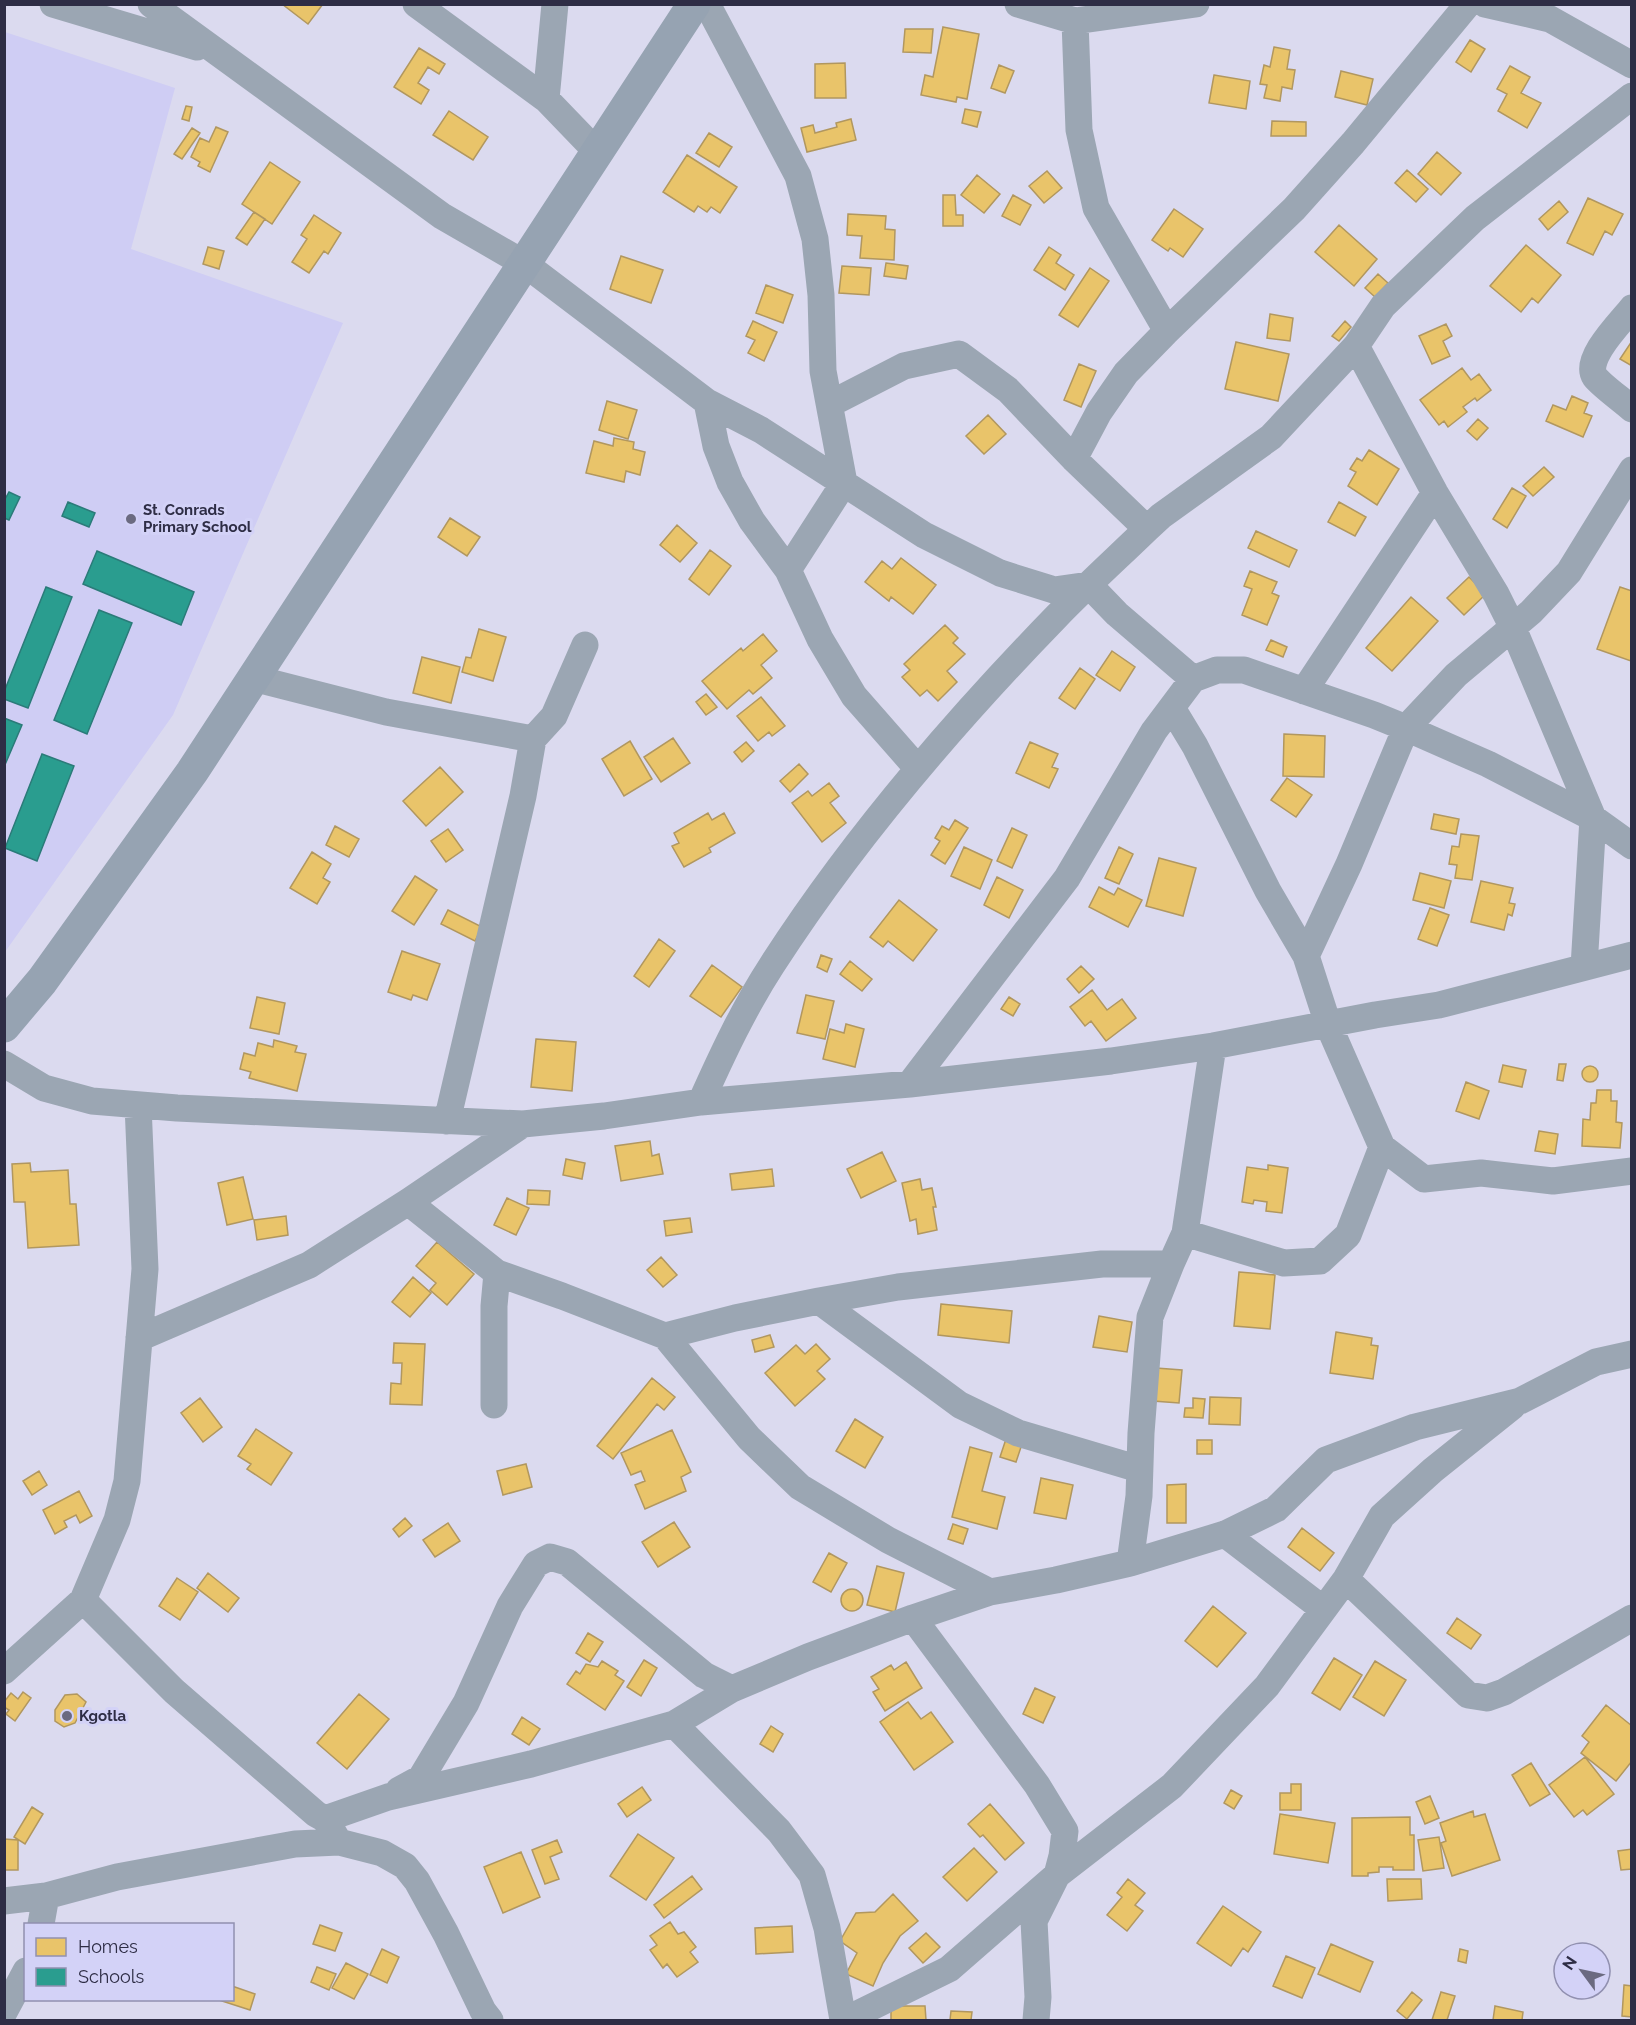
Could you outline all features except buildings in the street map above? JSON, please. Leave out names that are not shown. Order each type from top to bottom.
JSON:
[{"type":"main road","points":[[4,1026],[42,981],[192,772],[694,4]]},
{"type":"street","points":[[53,4],[218,54]]},
{"type":"street","points":[[151,4],[442,216],[525,264],[707,402],[761,430],[924,535],[1000,573],[1054,590],[1089,585]]},
{"type":"street","points":[[416,4],[546,99],[598,153]]},
{"type":"street","points":[[546,99],[555,4]]},
{"type":"street","points":[[707,4],[798,176],[815,239],[821,295],[823,371],[844,483],[788,570]]},
{"type":"street","points":[[1018,4],[1075,21],[1196,4]]},
{"type":"street","points":[[1074,459],[1098,412],[1126,374],[1167,331],[1294,209],[1353,143],[1468,4]]},
{"type":"street","points":[[1485,4],[1550,19],[1632,65]]},
{"type":"street","points":[[1075,21],[1079,130],[1096,208],[1167,331]]},
{"type":"street","points":[[701,1101],[725,1048],[771,966],[819,897],[918,769],[986,691],[1057,616],[1161,516],[1271,436],[1356,346],[1383,306],[1475,218],[1632,96]]},
{"type":"street","points":[[1632,308],[1596,352],[1592,368],[1595,376],[1632,408]]},
{"type":"street","points":[[1356,346],[1435,493],[1496,594],[1513,628],[1593,818],[1584,966]]},
{"type":"street","points":[[830,404],[904,366],[959,354],[1008,390],[1074,459],[1147,529]]},
{"type":"street","points":[[707,402],[716,446],[730,482],[752,521],[788,570],[820,639],[854,696],[918,769]]},
{"type":"street","points":[[1306,956],[1349,864],[1406,728],[1456,675],[1532,612],[1569,572],[1632,470]]},
{"type":"street","points":[[1304,691],[1435,493]]},
{"type":"street","points":[[1089,585],[1117,614],[1193,679]]},
{"type":"street","points":[[447,1121],[523,796],[533,739],[554,716],[585,645]]},
{"type":"street","points":[[910,1084],[1067,878],[1154,731],[1193,679],[1216,670],[1244,670],[1406,728],[1488,764],[1593,818],[1632,846]]},
{"type":"street","points":[[253,678],[386,712],[533,739]]},
{"type":"street","points":[[1172,708],[1195,746],[1268,891],[1306,956],[1328,1024],[1382,1147],[1424,1179],[1481,1173],[1553,1181],[1632,1171]]},
{"type":"street","points":[[4,1064],[44,1088],[92,1101],[523,1124],[604,1116],[701,1101],[910,1084],[1111,1061],[1214,1046],[1439,1005],[1632,955]]},
{"type":"street","points":[[1130,1563],[1139,1496],[1141,1433],[1150,1317],[1185,1233],[1214,1046]]},
{"type":"street","points":[[4,1671],[83,1600],[117,1520],[127,1481],[145,1269],[138,1105]]},
{"type":"street","points":[[139,1338],[309,1265],[408,1202],[523,1124]]},
{"type":"street","points":[[1185,1233],[1284,1263],[1320,1261],[1348,1235],[1382,1147]]},
{"type":"street","points":[[408,1202],[497,1273],[665,1336],[749,1438],[800,1487],[888,1540],[990,1592]]},
{"type":"street","points":[[665,1336],[735,1318],[898,1287],[1102,1264],[1171,1264]]},
{"type":"street","points":[[494,1405],[494,1306],[497,1273]]},
{"type":"street","points":[[819,1301],[960,1405],[1018,1433],[1140,1469]]},
{"type":"street","points":[[674,1724],[779,1831],[812,1875],[827,1929],[844,2020],[949,1969],[1057,1875],[1172,1786],[1267,1686],[1346,1578],[1382,1516],[1433,1470],[1520,1401],[1596,1362],[1632,1354]]},
{"type":"street","points":[[325,1819],[388,1797],[531,1764],[674,1724],[732,1689],[808,1657],[990,1592],[1130,1563],[1225,1534],[1276,1509],[1326,1460],[1415,1427],[1520,1401]]},
{"type":"street","points":[[1225,1534],[1323,1609]]},
{"type":"street","points":[[388,1797],[421,1778],[466,1703],[510,1606],[536,1564],[550,1557],[567,1562],[704,1675],[732,1689]]},
{"type":"street","points":[[1346,1578],[1468,1695],[1478,1697],[1487,1698],[1504,1692],[1632,1618]]},
{"type":"street","points":[[83,1600],[182,1698],[315,1814],[325,1819],[339,1842]]},
{"type":"street","points":[[913,1618],[1037,1785],[1065,1832],[1057,1875],[1034,1921],[1038,1996],[1036,2020]]},
{"type":"street","points":[[4,1901],[46,1896],[128,1875],[295,1844],[339,1842],[382,1852],[405,1866],[417,1881],[446,1934],[483,2011],[490,2020]]},
{"type":"street","points":[[41,1923],[46,1896]]},
{"type":"street","points":[[4,2012],[24,1975]]},
{"type":"shaded area","name":"St. Conrads Primary School","points":[[5,32],[175,88],[131,249],[343,323],[173,715],[5,952]]},
{"type":"place","name":"St. Conrads Primary School","points":[[131,519]]},
{"type":"place","name":"Kgotla","points":[[67,1716]]}]
